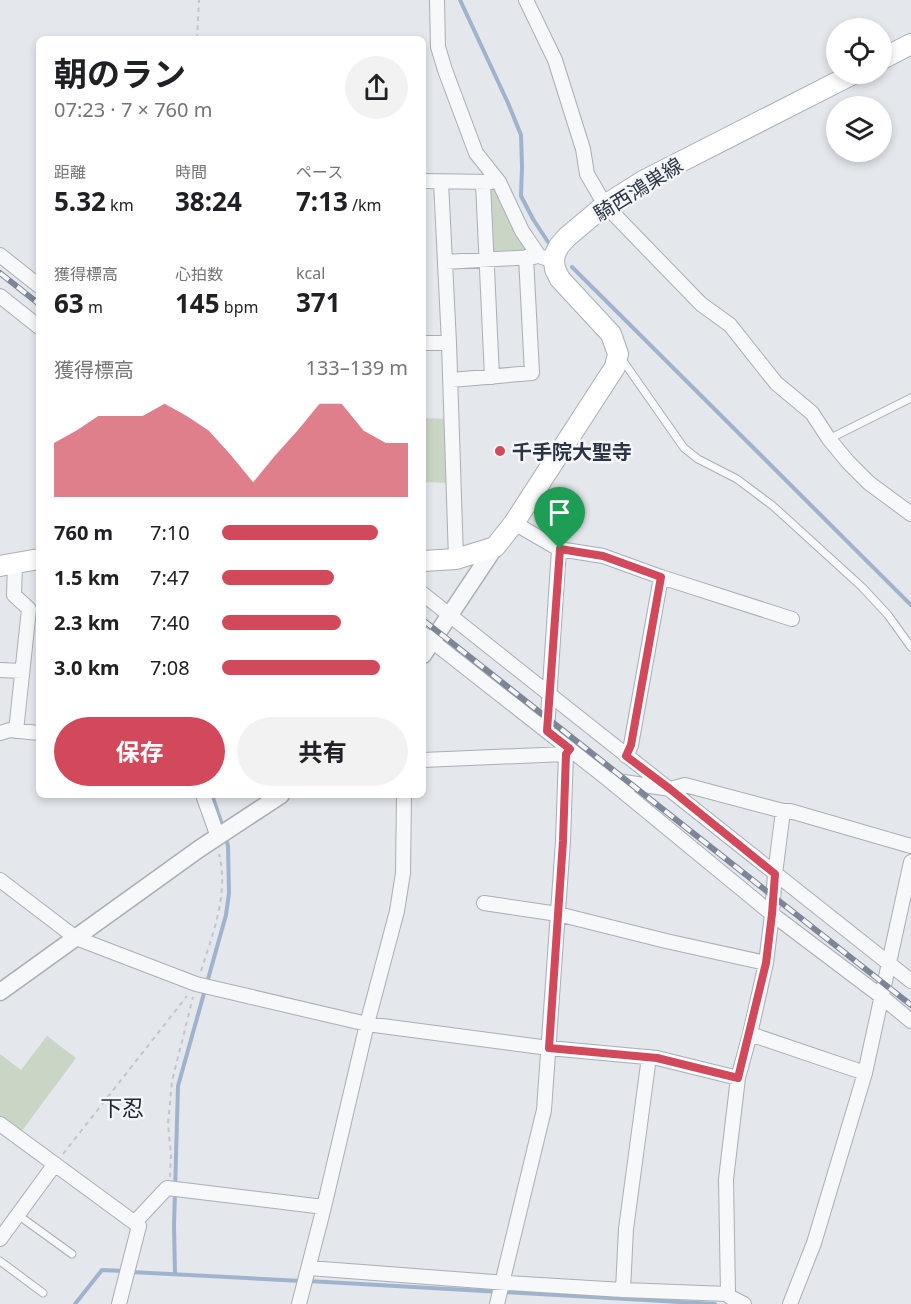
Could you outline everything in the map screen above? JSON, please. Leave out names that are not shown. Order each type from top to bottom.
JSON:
[{"type":"main road","points":[[892,54],[911,44]]},
{"type":"main road","name":"騎西鴻巣線","points":[[540,258],[555,254],[567,237],[605,205],[643,181],[834,84]]},
{"type":"main road","points":[[426,561],[456,559],[495,547],[514,523],[615,367],[618,354],[611,334],[560,279],[555,269],[540,258]]},
{"type":"main road","points":[[7,564],[36,559]]},
{"type":"street","points":[[437,0],[438,46],[476,153],[499,182],[522,231],[540,258],[532,373],[451,380]]},
{"type":"street","points":[[526,0],[555,60],[583,149],[587,174],[605,205],[701,304],[729,325],[776,383],[812,413],[829,440],[848,462],[869,483],[911,514]]},
{"type":"street","points":[[426,181],[499,182]]},
{"type":"street","points":[[441,182],[451,380],[456,559]]},
{"type":"street","points":[[483,183],[492,377]]},
{"type":"street","points":[[0,255],[36,284]]},
{"type":"street","points":[[445,262],[540,258]]},
{"type":"street","points":[[0,296],[36,325]]},
{"type":"street","points":[[426,343],[449,343]]},
{"type":"street","points":[[514,523],[560,549],[603,556],[792,619]]},
{"type":"street","points":[[495,547],[449,615],[426,643],[547,731],[568,752],[609,780],[772,914],[911,1021]]},
{"type":"street","points":[[547,731],[560,549]]},
{"type":"street","points":[[7,564],[14,594],[29,609],[16,730]]},
{"type":"street","points":[[626,756],[631,745],[661,577]]},
{"type":"street","points":[[426,596],[911,981]]},
{"type":"street","points":[[0,670],[22,672]]},
{"type":"street","points":[[0,733],[10,730],[36,733]]},
{"type":"street","points":[[426,760],[568,752]]},
{"type":"street","points":[[497,1304],[544,1110],[568,752]]},
{"type":"street","points":[[609,780],[670,789],[685,785],[790,811],[911,846]]},
{"type":"street","points":[[203,798],[216,839]]},
{"type":"street","points":[[0,992],[199,849],[277,798]]},
{"type":"street","points":[[300,1304],[367,1024],[397,911],[403,873],[404,798]]},
{"type":"street","points":[[728,1294],[726,1179],[738,1078],[766,963],[783,811]]},
{"type":"street","points":[[790,1304],[814,1243],[865,1073],[911,862]]},
{"type":"street","points":[[0,880],[76,938],[196,984],[367,1024],[549,1048],[657,1058],[738,1078]]},
{"type":"street","points":[[484,903],[558,914],[766,963]]},
{"type":"street","points":[[750,1034],[865,1073]]},
{"type":"street","points":[[623,1290],[626,1229],[649,1057]]},
{"type":"street","points":[[1,1126],[140,1226],[119,1304]]},
{"type":"street","points":[[2,1233],[55,1164]]},
{"type":"street","points":[[135,1222],[167,1188],[324,1207]]},
{"type":"street","points":[[309,1268],[501,1283],[728,1294],[744,1304]]},
{"type":"lane","points":[[618,354],[684,448],[698,459],[736,479],[773,506],[862,587],[888,615],[911,647]]},
{"type":"lane","points":[[829,440],[911,398]]},
{"type":"lane","points":[[18,1215],[72,1254]]},
{"type":"lane","points":[[0,1261],[43,1293]]},
{"type":"path","points":[[197,36],[199,0]]},
{"type":"path","points":[[167,1188],[170,1177],[171,1155],[168,1124],[172,1081],[196,984],[220,908],[223,873],[216,839]]},
{"type":"path","points":[[55,1164],[196,984]]},
{"type":"green space","points":[[492,189],[525,250],[494,251],[491,248],[488,193]]},
{"type":"green space","points":[[426,418],[446,419],[449,483],[426,482]]},
{"type":"green space","points":[[47,1036],[76,1058],[21,1132],[0,1116],[0,1054],[21,1070]]},
{"type":"waterway","points":[[460,0],[521,135],[521,196],[548,242]]},
{"type":"waterway","points":[[572,267],[911,605]]},
{"type":"waterway","points":[[213,798],[223,828]]},
{"type":"waterway","points":[[175,1274],[178,1086],[226,915],[229,893],[226,838]]},
{"type":"waterway","points":[[75,1304],[102,1270],[124,1271]]},
{"type":"waterway","points":[[131,1272],[301,1281]]},
{"type":"waterway","points":[[308,1281],[715,1304]]},
{"type":"railway","points":[[0,273],[36,302]]},
{"type":"railway","points":[[426,622],[911,1005]]},
{"type":"place","name":"千手院大聖寺","points":[[500,451]]},
{"type":"district","name":"下忍","points":[[122,1107]]},
{"type":"route","points":[[560,549],[603,556],[661,577],[631,745],[626,756],[775,874],[766,963],[738,1078],[657,1058],[549,1048],[563,841],[566,754],[570,749],[547,731],[560,549]]}]
